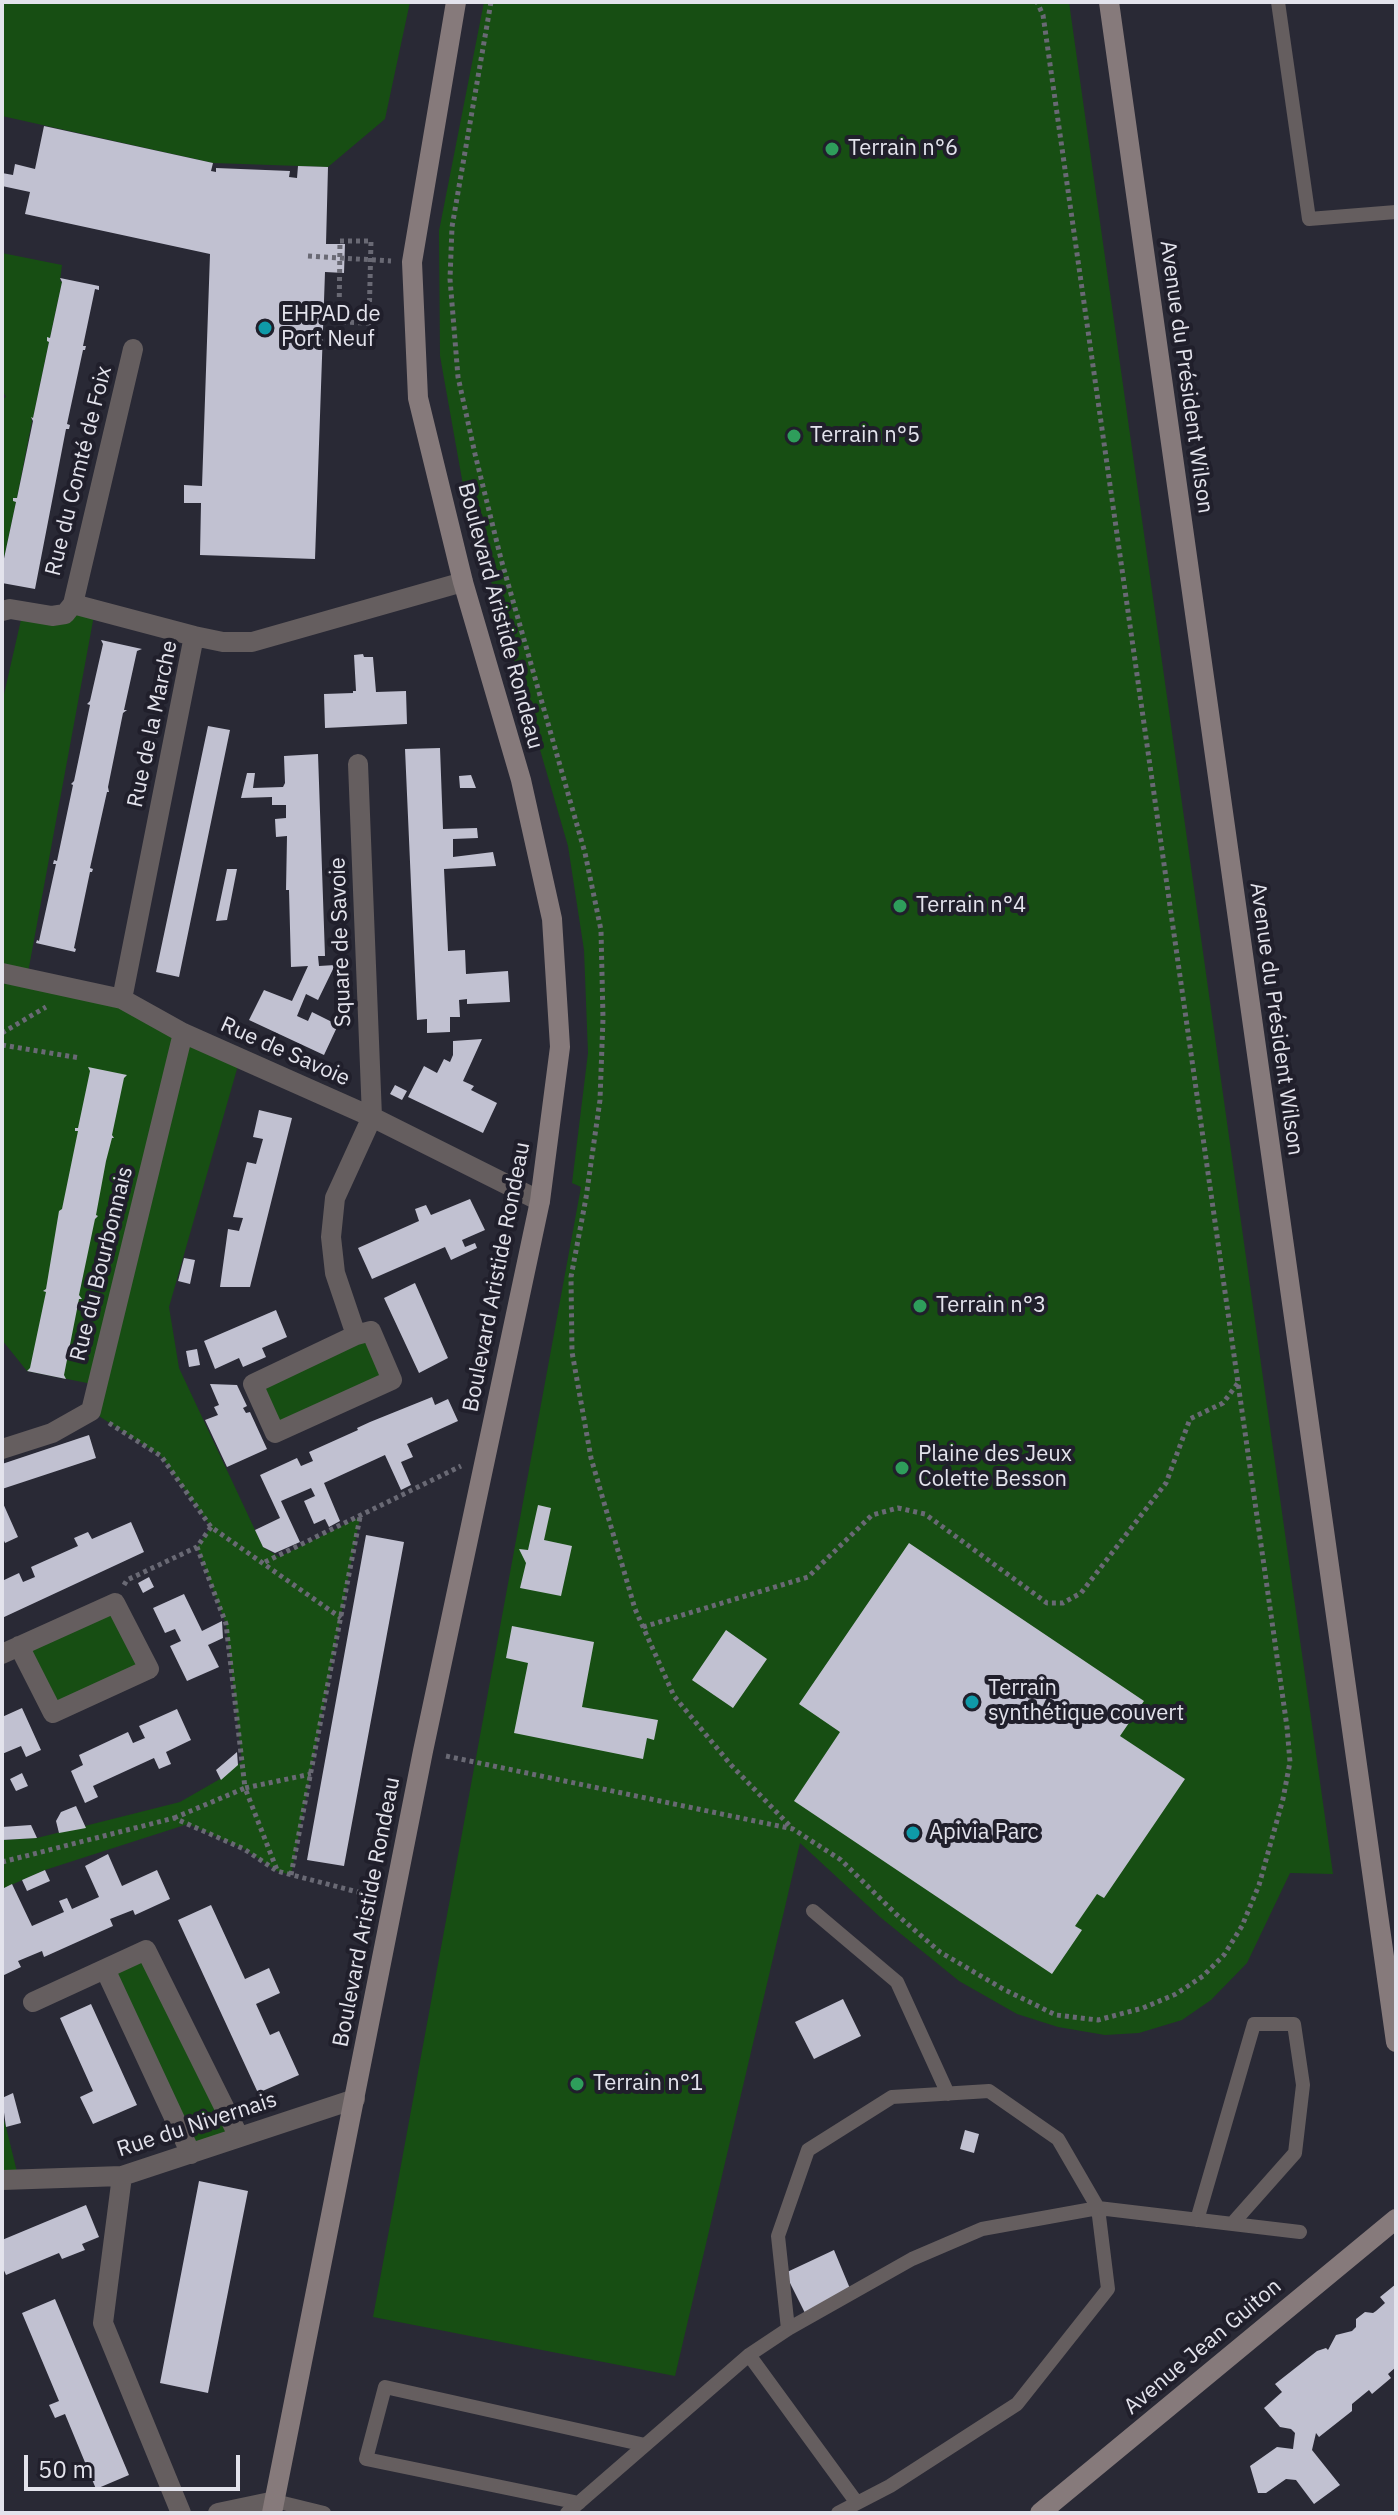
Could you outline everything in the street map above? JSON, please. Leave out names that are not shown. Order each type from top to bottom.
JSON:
[{"type":"street","name":"Boulevard Aristide Rondeau","points":[[274,2507],[423,1751],[540,1201],[560,1047],[552,919],[521,780],[463,582],[418,398],[412,262],[456,2]]},
{"type":"street","name":"Avenue du Président Wilson","points":[[1109,2],[1396,2042]]},
{"type":"street","name":"Rue du Comté de Foix","points":[[73,604],[133,349]]},
{"type":"street","name":"Rue de la Marche","points":[[122,999],[194,636],[223,642],[252,642],[463,582]]},
{"type":"street","points":[[2,611],[10,609],[52,616],[65,614],[73,604],[194,636]]},
{"type":"street","name":"Square de Savoie","points":[[358,764],[372,1117]]},
{"type":"street","name":"Rue de Savoie","points":[[2,973],[122,999],[183,1033],[372,1117],[540,1201]]},
{"type":"street","name":"Rue du Bourbonnais","points":[[91,1411],[183,1033]]},
{"type":"street","points":[[356,1335],[335,1273],[331,1237],[335,1198],[372,1117]]},
{"type":"street","points":[[371,1331],[392,1380],[275,1433],[253,1384],[356,1335],[371,1331]]},
{"type":"street","points":[[2,1449],[52,1433],[91,1411]]},
{"type":"street","points":[[115,1603],[149,1669],[53,1713],[11,1650],[115,1603]]},
{"type":"street","points":[[33,2002],[146,1950],[239,2137]]},
{"type":"street","points":[[105,1969],[191,2154]]},
{"type":"street","name":"Rue du Nivernais","points":[[2,2180],[122,2176],[355,2099]]},
{"type":"street","points":[[122,2176],[103,2323],[181,2513]]},
{"type":"street","name":"Avenue Jean Guiton","points":[[1040,2513],[1396,2219]]},
{"type":"street","points":[[218,2513],[274,2507]]},
{"type":"lane","points":[[1278,2],[1309,219],[1396,212]]},
{"type":"lane","points":[[813,1911],[897,1982],[948,2094]]},
{"type":"lane","points":[[1197,2220],[1254,2024],[1294,2024],[1303,2085],[1295,2153],[1232,2224]]},
{"type":"lane","points":[[788,2329],[778,2236],[808,2150],[892,2097],[989,2091],[1058,2139],[1098,2208],[1108,2289],[1017,2404],[890,2486],[838,2513]]},
{"type":"lane","points":[[567,2513],[749,2355],[788,2329],[912,2259],[982,2229],[1098,2208],[1300,2232]]},
{"type":"lane","points":[[749,2355],[857,2503]]},
{"type":"lane","points":[[579,2503],[366,2459],[385,2387],[645,2445]]},
{"type":"lane","points":[[274,2507],[324,2513]]},
{"type":"path","points":[[423,1751],[793,1829],[841,1860],[940,1952],[1003,1989],[1056,2015],[1098,2020],[1143,2008],[1176,1994],[1203,1976],[1224,1955],[1242,1926],[1259,1885],[1290,1762],[1239,1382],[1043,15],[1037,2]]},
{"type":"path","points":[[340,241],[371,241],[369,323],[339,322],[340,259],[340,241]]},
{"type":"path","points":[[308,256],[371,260]]},
{"type":"path","points":[[2,1033],[76,989]]},
{"type":"path","points":[[2,1045],[80,1058]]},
{"type":"path","points":[[643,1627],[808,1577],[872,1515],[898,1508],[925,1514],[1047,1603],[1063,1603],[1081,1593],[1166,1483],[1190,1419],[1223,1403],[1239,1382]]},
{"type":"path","points":[[91,1411],[161,1456],[211,1527],[341,1618]]},
{"type":"path","points":[[265,1563],[487,1453]]},
{"type":"path","points":[[291,1875],[360,1517]]},
{"type":"path","points":[[115,1603],[127,1580],[197,1547],[211,1527]]},
{"type":"path","points":[[197,1547],[226,1624],[245,1788],[277,1871]]},
{"type":"path","points":[[2,1862],[174,1818],[245,1788],[311,1774]]},
{"type":"path","points":[[174,1818],[244,1849],[277,1871],[394,1901]]},
{"type":"green space","points":[[2,2],[410,2],[385,119],[328,167],[213,163],[2,116]]},
{"type":"green space","name":"Plaine des Jeux Colette Besson","points":[[484,2],[1069,2],[1333,1874],[1290,1873],[1247,1963],[1211,2000],[1182,2020],[1139,2033],[1105,2035],[1058,2027],[1017,2014],[959,1981],[880,1917],[800,1843],[675,2376],[373,2317],[581,1187],[572,1183],[588,1053],[584,950],[568,846],[463,485],[440,356],[439,231]]},
{"type":"green space","points":[[2,253],[62,265],[62,282],[50,338],[47,338],[49,342],[17,498],[13,498],[16,502],[2,568],[2,399],[6,397],[2,390]]},
{"type":"green space","points":[[95,610],[27,978],[122,999],[239,1062],[169,1307],[179,1368],[263,1547],[279,1557],[360,1517],[291,1875],[277,1871],[244,1849],[188,1824],[45,1870],[2,1889],[2,1840],[37,1838],[180,1802],[220,1779],[242,1761],[226,1624],[197,1547],[211,1527],[161,1456],[91,1411],[97,1385],[27,1371],[2,1340],[2,703],[23,611]]},
{"type":"green space","points":[[371,1331],[392,1380],[275,1433],[253,1384]]},
{"type":"green space","points":[[115,1603],[149,1669],[53,1713],[19,1646]]},
{"type":"green space","points":[[146,1950],[239,2137],[191,2154],[105,1969]]},
{"type":"green space","points":[[2,2113],[6,2127],[19,2180],[2,2180]]},
{"type":"building","name":"EHPAD de Port Neuf","points":[[44,126],[213,163],[211,171],[216,172],[216,168],[290,171],[289,177],[297,178],[298,166],[328,167],[326,244],[345,244],[344,273],[325,272],[315,559],[200,555],[201,503],[184,503],[184,485],[202,486],[210,254],[25,214],[30,192],[2,186],[2,173],[13,175],[15,164],[35,169]]},
{"type":"building","points":[[60,278],[99,286],[99,290],[95,289],[35,589],[2,583],[2,568],[16,502],[13,498],[17,498],[33,421],[31,417],[49,342],[47,337],[50,338],[62,282]]},
{"type":"building","points":[[101,640],[142,649],[137,651],[124,710],[127,710],[123,713],[75,952],[36,943],[39,941],[56,864],[53,864],[54,860],[57,861],[90,705],[87,704],[103,644]]},
{"type":"building","points":[[363,654],[364,657],[373,657],[376,692],[406,691],[407,724],[325,728],[324,694],[356,691],[354,655]]},
{"type":"building","points":[[208,726],[230,730],[179,977],[156,972]]},
{"type":"building","points":[[440,748],[443,829],[477,828],[478,838],[453,839],[453,857],[493,852],[496,866],[444,869],[448,951],[465,950],[466,974],[508,971],[510,1002],[467,1004],[467,999],[459,1000],[460,1017],[450,1017],[450,1032],[427,1033],[427,1019],[417,1020],[405,749]]},
{"type":"building","points":[[318,754],[325,956],[318,956],[319,966],[335,965],[318,1000],[306,994],[297,1016],[308,1021],[312,1012],[338,1025],[324,1055],[249,1020],[264,990],[292,1001],[308,966],[291,967],[289,890],[286,890],[287,836],[276,837],[275,819],[286,818],[286,805],[272,805],[272,797],[241,798],[247,773],[255,773],[253,788],[283,787],[284,756]]},
{"type":"building","points":[[471,775],[476,788],[460,788],[459,776]]},
{"type":"building","points":[[227,869],[237,869],[227,920],[216,921]]},
{"type":"building","points":[[482,1039],[463,1081],[474,1086],[471,1090],[497,1103],[483,1133],[408,1097],[424,1066],[437,1073],[444,1059],[450,1062],[453,1041]]},
{"type":"building","points":[[88,1067],[127,1075],[79,1295],[82,1299],[79,1299],[64,1375],[66,1379],[27,1371],[46,1292],[43,1291],[46,1289],[59,1211],[62,1209],[78,1131],[75,1128],[78,1128],[90,1071]]},
{"type":"building","points":[[395,1085],[407,1091],[402,1100],[390,1094]]},
{"type":"building","points":[[259,1110],[292,1118],[250,1287],[220,1287],[228,1229],[239,1231],[243,1218],[233,1217],[247,1162],[256,1164],[263,1139],[253,1137]]},
{"type":"building","points":[[470,1199],[485,1230],[462,1240],[465,1247],[475,1243],[477,1248],[451,1260],[445,1247],[372,1279],[358,1248],[419,1221],[415,1209],[426,1205],[431,1215]]},
{"type":"building","points":[[184,1258],[195,1260],[190,1284],[178,1281]]},
{"type":"building","points":[[415,1283],[448,1358],[419,1373],[384,1298]]},
{"type":"building","points":[[276,1310],[287,1337],[262,1348],[266,1357],[243,1367],[239,1358],[215,1369],[204,1341]]},
{"type":"building","points":[[197,1349],[200,1365],[189,1367],[186,1351]]},
{"type":"building","points":[[210,1384],[237,1385],[247,1406],[243,1408],[246,1413],[250,1412],[267,1449],[227,1467],[205,1420],[218,1415],[214,1407],[219,1405]]},
{"type":"building","points":[[432,1397],[435,1405],[448,1399],[458,1421],[407,1444],[413,1457],[401,1462],[411,1485],[401,1490],[385,1455],[324,1483],[340,1521],[329,1527],[325,1519],[314,1524],[304,1501],[315,1496],[311,1488],[281,1501],[300,1542],[275,1553],[263,1547],[255,1530],[280,1518],[260,1475],[297,1458],[301,1466],[313,1461],[309,1452],[370,1422]]},
{"type":"building","points":[[89,1435],[96,1458],[2,1489],[2,1464]]},
{"type":"building","points":[[2,1501],[18,1537],[5,1543],[2,1536]]},
{"type":"building","points":[[538,1505],[551,1508],[544,1540],[572,1546],[561,1596],[520,1588],[526,1563],[519,1549],[528,1550]]},
{"type":"building","points":[[131,1522],[144,1552],[2,1618],[2,1581],[19,1573],[23,1582],[35,1577],[31,1567],[78,1546],[74,1538],[88,1532],[92,1539]]},
{"type":"building","points":[[366,1535],[404,1542],[344,1866],[307,1860]]},
{"type":"building","name":"Terrain synthétique couvert","points":[[909,1543],[1144,1701],[1120,1736],[1185,1779],[1104,1898],[1097,1894],[1075,1926],[1082,1930],[1052,1974],[794,1801],[840,1732],[799,1704]]},
{"type":"building","points":[[149,1577],[154,1587],[143,1593],[138,1583]]},
{"type":"building","points":[[184,1594],[202,1631],[222,1621],[223,1638],[208,1645],[219,1667],[187,1681],[170,1646],[181,1641],[175,1629],[165,1633],[153,1608]]},
{"type":"building","points":[[512,1626],[594,1642],[582,1707],[658,1720],[654,1740],[647,1738],[643,1759],[514,1733],[528,1663],[506,1658]]},
{"type":"building","points":[[726,1630],[767,1659],[733,1708],[692,1680]]},
{"type":"building","points":[[22,1708],[41,1750],[26,1757],[21,1746],[2,1754],[2,1717]]},
{"type":"building","points":[[177,1709],[191,1740],[166,1752],[171,1764],[159,1769],[154,1758],[93,1786],[98,1797],[85,1803],[71,1771],[83,1765],[79,1755],[128,1732],[133,1743],[145,1738],[139,1726]]},
{"type":"building","points":[[237,1752],[238,1765],[221,1780],[216,1770]]},
{"type":"building","points":[[22,1773],[28,1786],[16,1791],[10,1779]]},
{"type":"building","points":[[76,1806],[86,1828],[59,1833],[56,1821],[61,1812]]},
{"type":"building","points":[[31,1825],[37,1838],[2,1840],[2,1827]]},
{"type":"building","points":[[108,1854],[122,1886],[157,1870],[170,1899],[135,1915],[133,1910],[110,1919],[113,1926],[44,1957],[42,1951],[18,1961],[21,1967],[2,1976],[2,1889],[12,1884],[32,1926],[64,1912],[59,1901],[67,1898],[72,1909],[99,1897],[85,1866]]},
{"type":"building","points":[[45,1870],[50,1881],[27,1891],[22,1880]]},
{"type":"building","points":[[211,1905],[245,1979],[269,1968],[280,1993],[256,2004],[270,2035],[279,2031],[299,2075],[258,2093],[178,1920]]},
{"type":"building","points":[[843,1999],[861,2036],[814,2059],[795,2022]]},
{"type":"building","points":[[91,2004],[137,2105],[93,2124],[80,2097],[93,2091],[60,2018]]},
{"type":"building","points":[[13,2093],[21,2123],[6,2127],[2,2098]]},
{"type":"building","points":[[965,2130],[979,2134],[974,2153],[960,2149]]},
{"type":"building","points":[[199,2181],[248,2191],[208,2393],[160,2383]]},
{"type":"building","points":[[86,2205],[99,2237],[82,2244],[85,2250],[62,2259],[59,2253],[6,2275],[2,2266],[2,2240]]},
{"type":"building","points":[[834,2250],[851,2291],[805,2313],[785,2273]]},
{"type":"building","points":[[1396,2284],[1396,2367],[1388,2374],[1391,2378],[1372,2394],[1369,2390],[1352,2404],[1352,2411],[1319,2437],[1316,2433],[1312,2450],[1340,2485],[1314,2504],[1296,2480],[1286,2479],[1266,2493],[1258,2493],[1250,2466],[1277,2447],[1293,2449],[1295,2433],[1280,2427],[1264,2408],[1282,2392],[1275,2384],[1317,2351],[1328,2350],[1336,2335],[1352,2331],[1356,2327],[1356,2319],[1365,2312],[1376,2311],[1385,2303],[1380,2297]]},
{"type":"building","points":[[55,2299],[129,2475],[96,2489],[65,2414],[55,2418],[49,2405],[59,2401],[22,2313]]},
{"type":"place","name":"Terrain n°6","points":[[832,149]]},
{"type":"place","name":"EHPAD de Port Neuf","points":[[265,328]]},
{"type":"place","name":"Terrain n°5","points":[[794,436]]},
{"type":"place","name":"Terrain n°4","points":[[900,906]]},
{"type":"place","name":"Terrain n°3","points":[[920,1306]]},
{"type":"place","name":"Plaine des Jeux Colette Besson","points":[[902,1468]]},
{"type":"place","name":"Terrain synthétique couvert","points":[[972,1702]]},
{"type":"place","name":"Apivia Parc","points":[[913,1833]]},
{"type":"place","name":"Terrain n°1","points":[[577,2084]]}]
